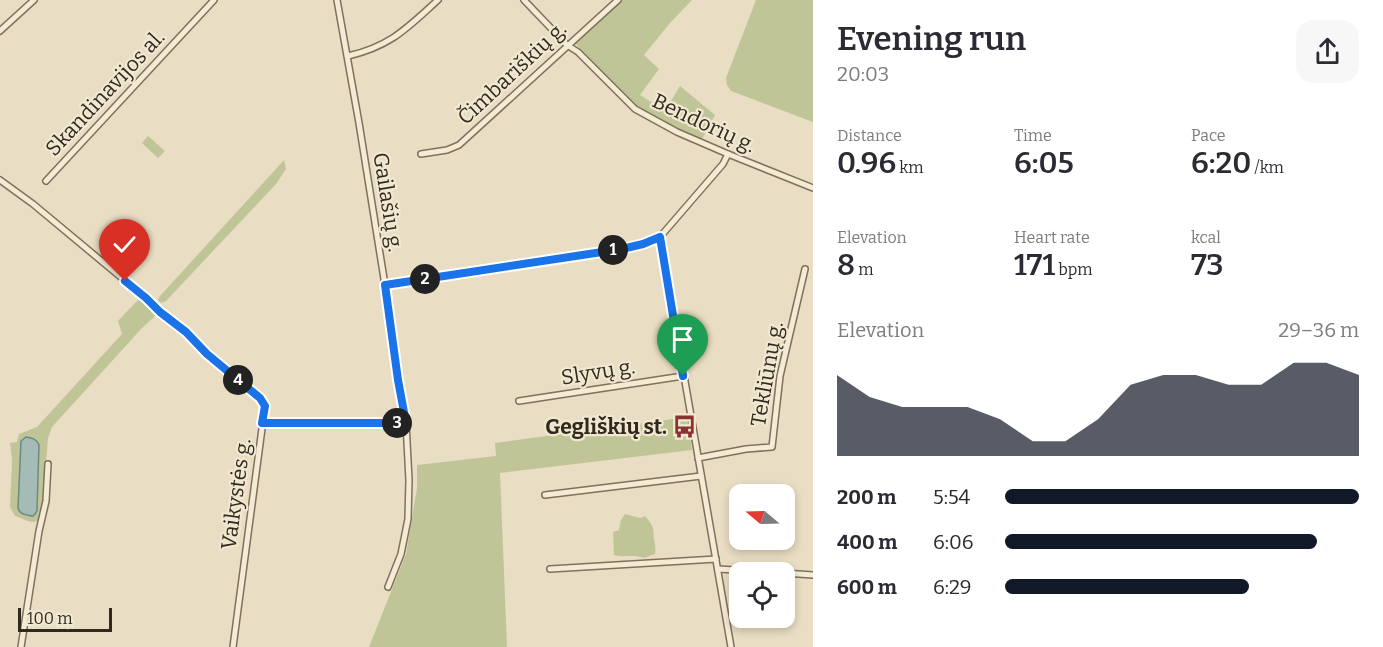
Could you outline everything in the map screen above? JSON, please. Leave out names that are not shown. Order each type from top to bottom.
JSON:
[{"type":"street","points":[[0,31],[34,0]]},
{"type":"street","name":"Skandinavijos al.","points":[[46,181],[214,0]]},
{"type":"street","name":"Gailašių g.","points":[[337,0],[348,56],[406,423],[409,480],[408,519],[400,554],[388,587]]},
{"type":"street","points":[[348,56],[365,52],[390,41],[438,0]]},
{"type":"street","name":"Bendorių g.","points":[[524,0],[567,45],[578,52],[635,109],[677,132],[813,188]]},
{"type":"street","name":"Čimbariškių g.","points":[[421,154],[447,150],[459,144],[618,0]]},
{"type":"street","points":[[385,285],[643,244],[660,237],[723,164],[728,154]]},
{"type":"street","name":"Vaikystės g.","points":[[0,180],[33,204],[186,332],[207,354],[260,398],[265,406],[233,647]]},
{"type":"street","points":[[660,237],[731,647]]},
{"type":"street","name":"Tekliūnų g.","points":[[698,458],[746,449],[772,447],[780,376],[805,269]]},
{"type":"street","name":"Slyvų g.","points":[[519,401],[683,376]]},
{"type":"street","points":[[262,423],[406,423]]},
{"type":"street","points":[[21,647],[39,531],[46,501],[48,464]]},
{"type":"street","points":[[545,495],[701,476]]},
{"type":"street","points":[[550,569],[716,559]]},
{"type":"street","points":[[718,569],[729,570]]},
{"type":"street","points":[[795,574],[813,575]]},
{"type":"green space","points":[[622,0],[692,0],[644,55],[659,69],[640,95],[665,111],[680,86],[715,115],[702,139],[636,106],[614,86],[574,42]]},
{"type":"green space","points":[[756,0],[813,0],[813,122],[731,91],[727,85],[726,78]]},
{"type":"green space","points":[[148,136],[165,151],[158,158],[142,143]]},
{"type":"green space","points":[[284,160],[286,169],[276,184],[166,301],[161,303],[158,300],[160,296]]},
{"type":"green space","points":[[141,299],[157,313],[155,316],[52,427],[48,438],[40,517],[32,522],[15,516],[10,507],[12,460],[10,443],[17,442],[19,434],[37,427],[122,334],[118,321]]},
{"type":"green space","points":[[687,417],[692,450],[500,473],[507,647],[369,647],[406,554],[417,488],[417,465],[496,456],[495,443]]},
{"type":"green space","points":[[625,514],[640,518],[645,516],[650,522],[653,529],[655,554],[644,558],[614,555],[613,532],[619,530]]},
{"type":"water","points":[[26,437],[36,440],[39,445],[37,511],[33,516],[22,513],[18,508],[21,441]]},
{"type":"place","name":"Gegliškių st.","points":[[685,427]]},
{"type":"route","points":[[125,281],[260,398],[265,406],[262,423],[406,423],[385,285],[622,249],[660,237],[683,376]]}]
